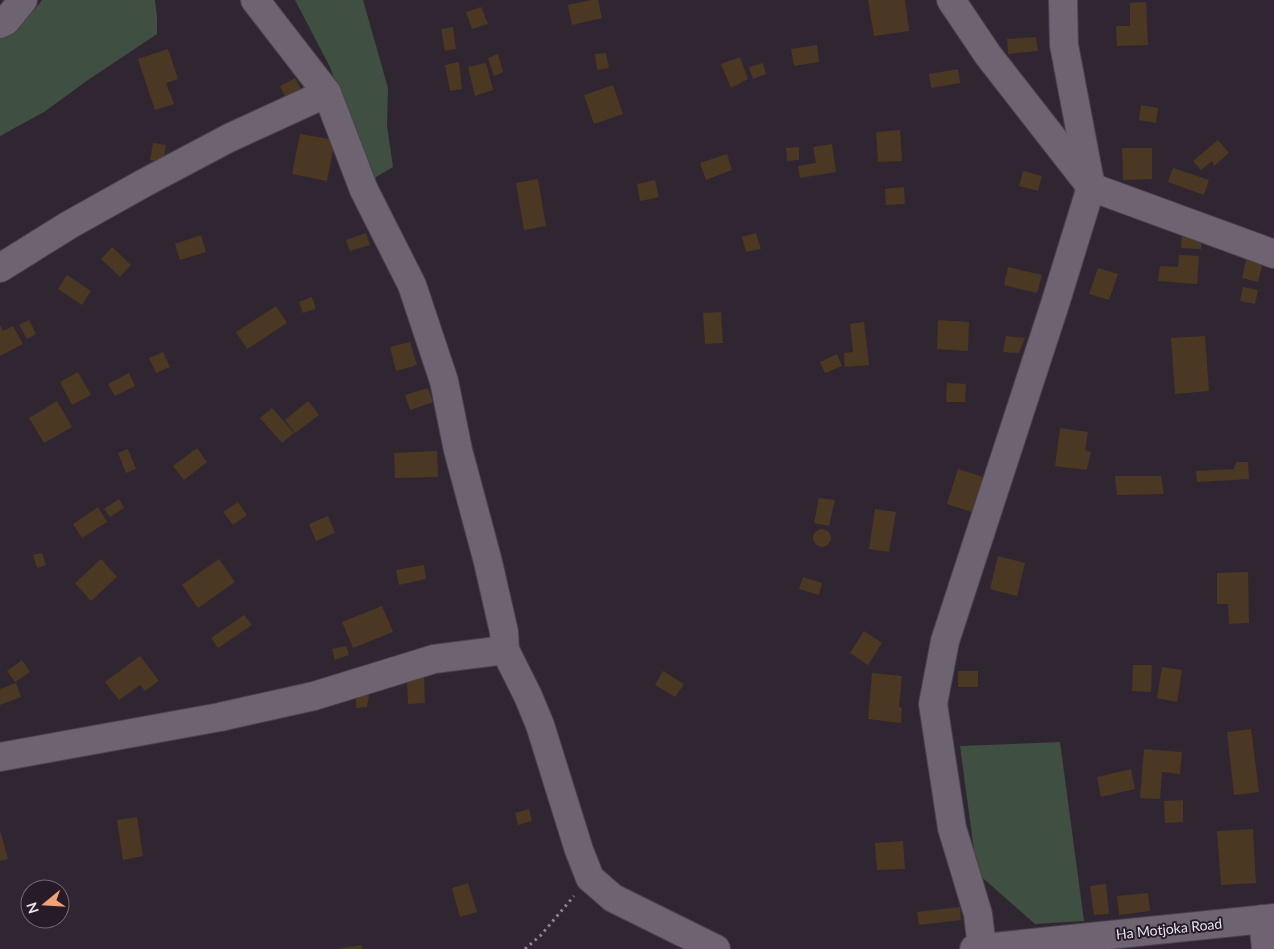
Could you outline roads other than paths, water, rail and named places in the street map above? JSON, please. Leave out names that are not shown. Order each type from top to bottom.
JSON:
[{"type":"street","points":[[0,24],[6,21],[23,0]]},
{"type":"street","points":[[255,0],[328,93],[364,190],[412,285],[444,381],[458,450],[488,562],[504,632],[505,650],[540,725],[579,850],[590,878],[613,898],[716,949]]},
{"type":"street","points":[[951,0],[988,55],[1091,188],[1274,254]]},
{"type":"street","points":[[990,948],[952,828],[933,704],[945,641],[1091,188],[1064,45],[1063,0]]},
{"type":"street","points":[[0,268],[69,225],[144,183],[229,138],[328,93]]},
{"type":"street","points":[[0,757],[220,717],[314,696],[434,659],[505,650]]},
{"type":"street","points":[[1266,949],[1268,919]]},
{"type":"street","name":"Ha Motjoka Road","points":[[990,948],[1268,919]]}]
